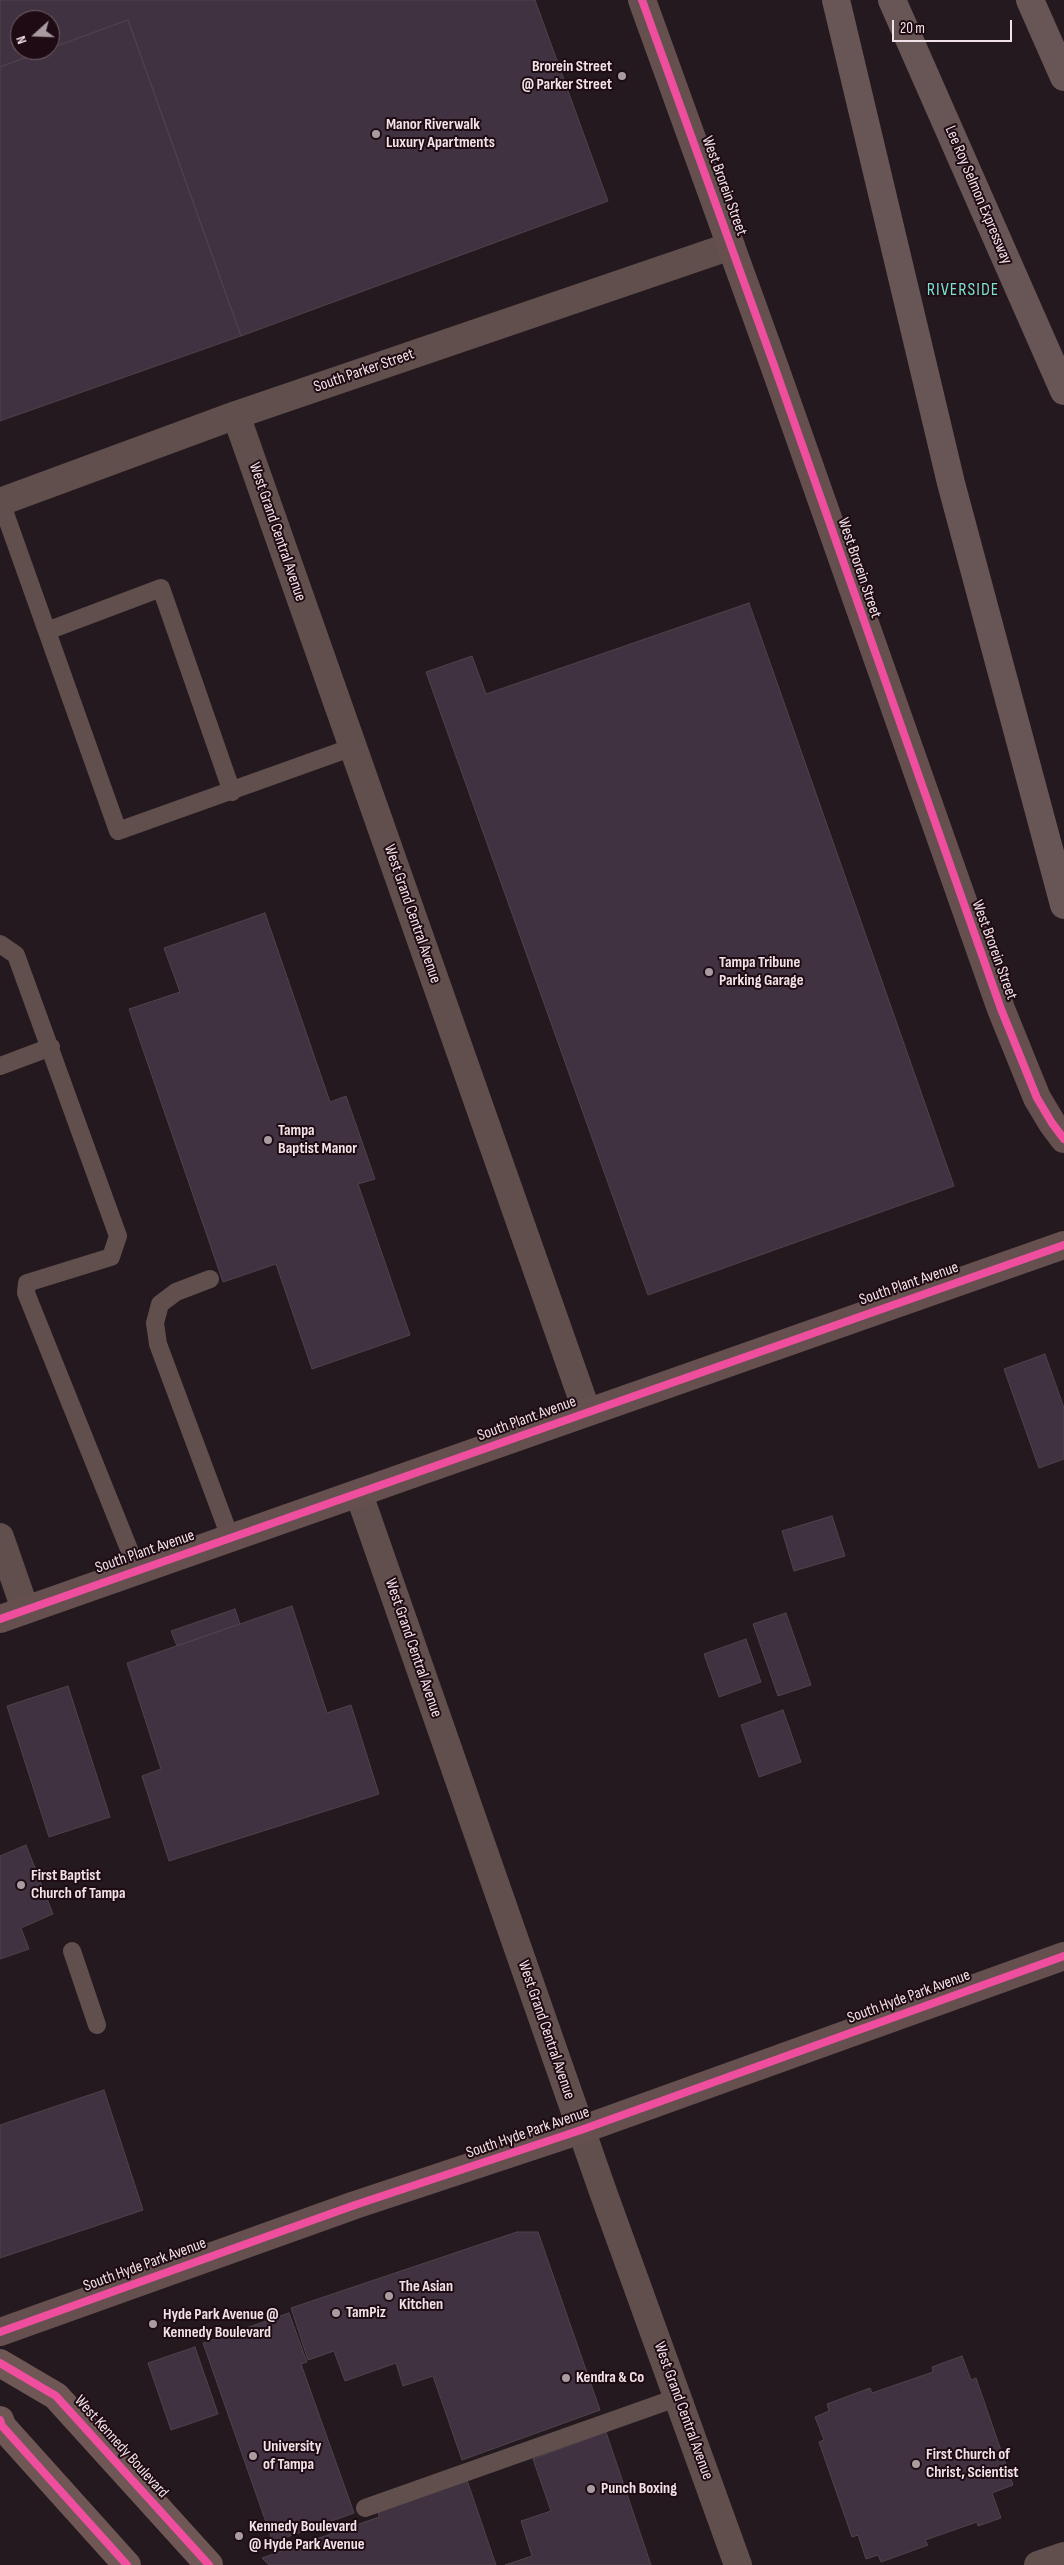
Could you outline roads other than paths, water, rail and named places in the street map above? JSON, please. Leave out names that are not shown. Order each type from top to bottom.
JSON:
[{"type":"highway","points":[[836,0],[951,483],[1064,905]]},
{"type":"highway","name":"Lee Roy Selmon Expressway","points":[[892,0],[1064,391]]},
{"type":"highway","points":[[1030,0],[1064,76]]},
{"type":"main road","name":"West Kennedy Boulevard","points":[[0,2362],[56,2396],[209,2565]]},
{"type":"main road","points":[[0,2420],[2,2426],[127,2565]]},
{"type":"street","name":"West Brorein Street","points":[[642,0],[1001,1009],[1037,1098],[1052,1123],[1064,1138]]},
{"type":"street","name":"South Parker Street","points":[[0,502],[236,416],[731,246]]},
{"type":"street","name":"West Grand Central Avenue","points":[[236,416],[587,1412]]},
{"type":"street","name":"South Plant Avenue","points":[[0,1619],[137,1569],[359,1494],[1064,1245]]},
{"type":"street","name":"West Grand Central Avenue","points":[[359,1494],[581,2130],[679,2397],[738,2565]]},
{"type":"street","points":[[0,1537],[26,1609]]},
{"type":"street","name":"South Hyde Park Avenue","points":[[0,2332],[355,2205],[581,2130],[1064,1956]]},
{"type":"street","points":[[1038,2565],[1064,2556]]},
{"type":"lane","points":[[0,502],[118,831],[232,792],[353,747]]},
{"type":"lane","points":[[47,631],[161,588],[232,792]]},
{"type":"lane","points":[[0,944],[16,955],[51,1047],[118,1236],[111,1257],[27,1283],[26,1293],[137,1569]]},
{"type":"lane","points":[[0,1066],[51,1047]]},
{"type":"lane","points":[[210,1279],[176,1292],[160,1304],[155,1323],[158,1344],[230,1537]]},
{"type":"lane","points":[[72,1951],[96,2025]]},
{"type":"lane","points":[[365,2508],[679,2397]]},
{"type":"place","name":"Brorein Street @ Parker Street","points":[[622,76]]},
{"type":"place","name":"Manor Riverwalk Luxury Apartments","points":[[376,134]]},
{"type":"place","name":"Tampa Tribune Parking Garage","points":[[709,972]]},
{"type":"place","name":"Tampa Baptist Manor","points":[[268,1140]]},
{"type":"place","name":"First Baptist Church of Tampa","points":[[21,1885]]},
{"type":"place","name":"The Asian Kitchen","points":[[389,2296]]},
{"type":"place","name":"TamPiz","points":[[336,2313]]},
{"type":"place","name":"Hyde Park Avenue @ Kennedy Boulevard","points":[[153,2324]]},
{"type":"place","name":"Kendra & Co","points":[[566,2378]]},
{"type":"place","name":"University of Tampa","points":[[253,2456]]},
{"type":"place","name":"First Church of Christ, Scientist","points":[[916,2464]]},
{"type":"place","name":"Punch Boxing","points":[[591,2489]]},
{"type":"place","name":"Kennedy Boulevard @ Hyde Park Avenue","points":[[239,2536]]},
{"type":"district","name":"RIVERSIDE","points":[[963,290]]}]
